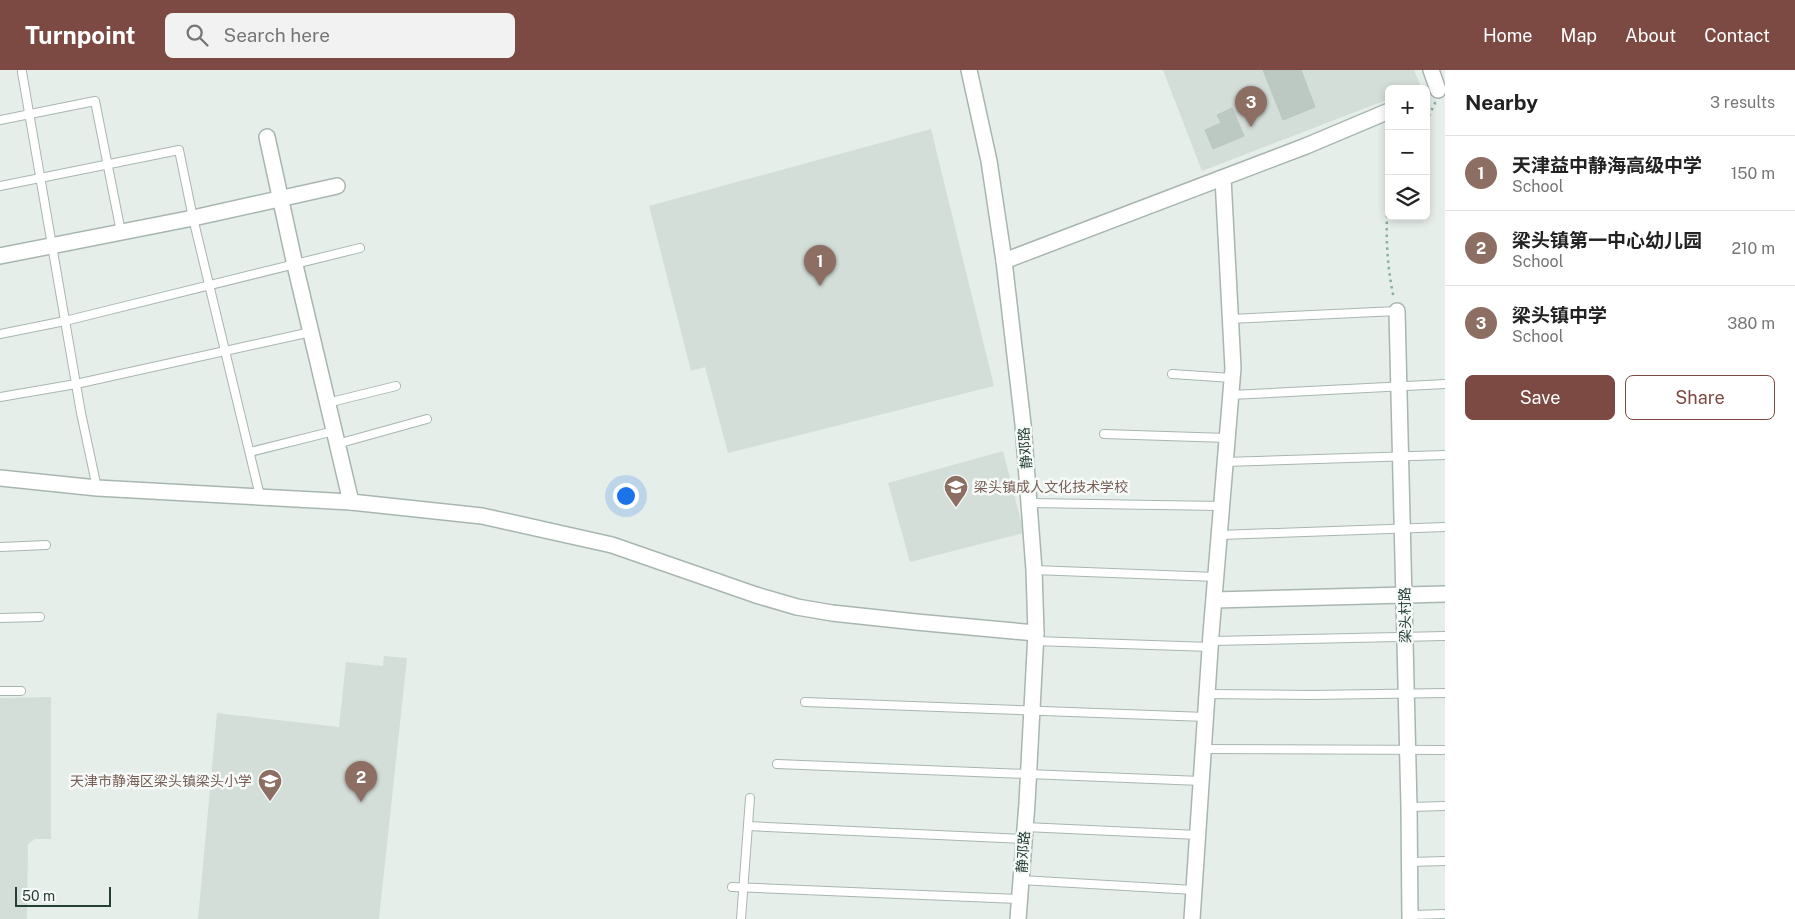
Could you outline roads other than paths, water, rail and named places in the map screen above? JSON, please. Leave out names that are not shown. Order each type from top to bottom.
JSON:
[{"type":"street","name":"静邓路","points":[[969,70],[989,161],[1004,261],[1021,406],[1034,570],[1036,637],[1025,833],[1018,919]]},
{"type":"street","points":[[1431,70],[1436,91]]},
{"type":"street","points":[[1004,261],[1306,146],[1385,113]]},
{"type":"street","points":[[267,137],[351,502]]},
{"type":"street","points":[[1192,919],[1210,644],[1232,378],[1223,178]]},
{"type":"street","points":[[0,256],[193,218],[337,186]]},
{"type":"street","name":"梁头村路","points":[[1397,311],[1408,750],[1410,917]]},
{"type":"street","points":[[0,478],[97,488],[351,502],[482,516],[612,546],[797,607],[832,613],[1036,637]]},
{"type":"street","points":[[1214,600],[1445,594]]},
{"type":"lane","points":[[22,72],[76,384],[97,488]]},
{"type":"lane","points":[[0,120],[95,101],[121,232]]},
{"type":"lane","points":[[0,186],[179,150],[193,218],[260,496]]},
{"type":"lane","points":[[0,334],[65,321],[360,248]]},
{"type":"lane","points":[[1230,319],[1397,311]]},
{"type":"lane","points":[[0,397],[76,384],[311,332]]},
{"type":"lane","points":[[1172,374],[1232,378]]},
{"type":"lane","points":[[1230,394],[1445,384]]},
{"type":"lane","points":[[327,403],[396,386]]},
{"type":"lane","points":[[250,452],[335,438],[427,419]]},
{"type":"lane","points":[[1104,434],[1227,438]]},
{"type":"lane","points":[[1225,462],[1445,455]]},
{"type":"lane","points":[[1030,503],[1222,506]]},
{"type":"lane","points":[[1219,535],[1445,527]]},
{"type":"lane","points":[[0,547],[46,545]]},
{"type":"lane","points":[[1034,570],[1216,577]]},
{"type":"lane","points":[[0,618],[40,617]]},
{"type":"lane","points":[[1036,637],[1210,644],[1445,636]]},
{"type":"lane","points":[[0,691],[21,691]]},
{"type":"lane","points":[[1207,694],[1445,693]]},
{"type":"lane","points":[[805,702],[1206,717]]},
{"type":"lane","points":[[1203,749],[1445,750]]},
{"type":"lane","points":[[777,764],[1201,781]]},
{"type":"lane","points":[[741,919],[750,798]]},
{"type":"lane","points":[[1409,807],[1445,806]]},
{"type":"lane","points":[[748,826],[1198,835]]},
{"type":"lane","points":[[1410,862],[1445,861]]},
{"type":"lane","points":[[1021,880],[1194,890]]},
{"type":"lane","points":[[732,887],[1020,899]]},
{"type":"lane","points":[[1410,917],[1445,914]]},
{"type":"place","name":"梁头镇中学","points":[[1251,127]]},
{"type":"place","name":"天津益中静海高级中学","points":[[820,286]]},
{"type":"place","name":"梁头镇成人文化技术学校","points":[[956,508]]},
{"type":"place","name":"天津市静海区梁头镇梁头小学","points":[[270,802]]},
{"type":"place","name":"梁头镇第一中心幼儿园","points":[[361,802]]}]
